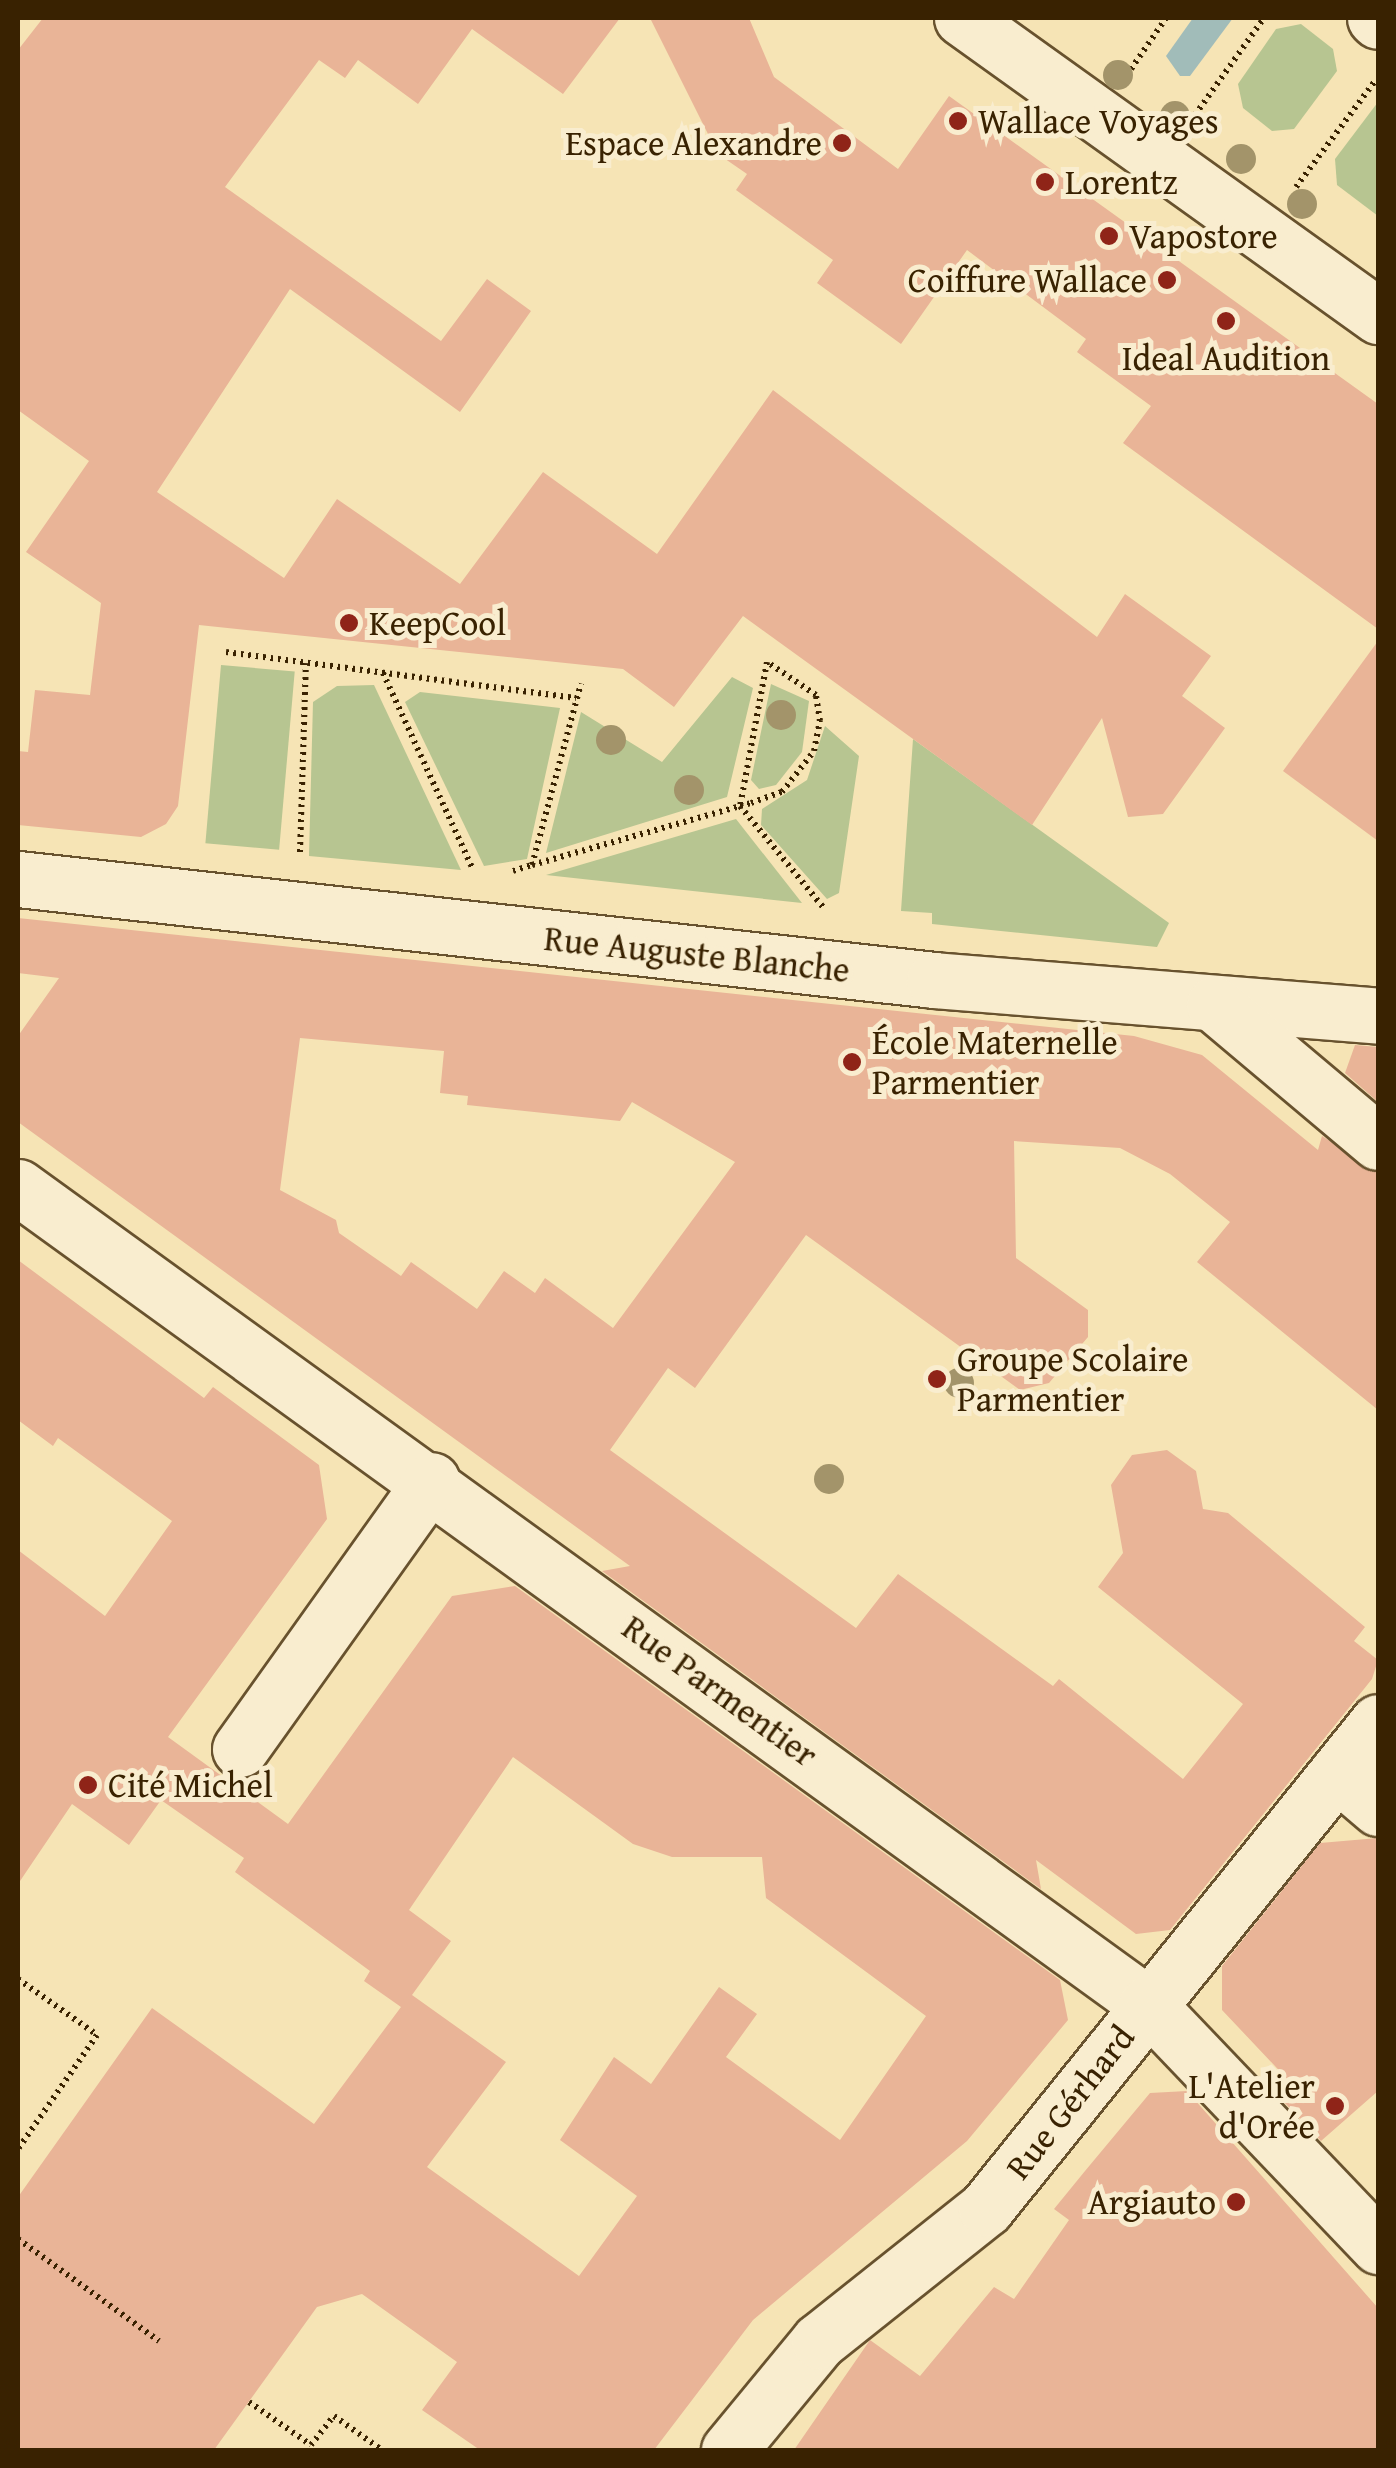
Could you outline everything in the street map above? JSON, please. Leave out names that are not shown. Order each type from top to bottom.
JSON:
[{"type":"street","points":[[962,18],[1378,316]]},
{"type":"street","name":"Rue Auguste Blanche","points":[[18,879],[1214,1004],[1378,1016]]},
{"type":"street","points":[[1214,1004],[1378,1142]]},
{"type":"street","name":"Rue Parmentier","points":[[18,1187],[432,1480],[1147,2004],[1378,2246]]},
{"type":"street","points":[[240,1748],[432,1480]]},
{"type":"street","name":"Rue Gérhard","points":[[729,2450],[819,2341],[986,2208],[1378,1722]]},
{"type":"street","points":[[1337,1773],[1378,1808]]},
{"type":"path","points":[[1162,161],[1264,18]]},
{"type":"path","points":[[1262,232],[1378,76]]},
{"type":"path","points":[[226,652],[576,698]]},
{"type":"path","points":[[494,876],[740,806],[782,792],[799,775],[820,721],[816,696],[767,662],[740,806]]},
{"type":"path","points":[[299,863],[306,663]]},
{"type":"path","points":[[383,673],[475,882]]},
{"type":"path","points":[[532,865],[580,684]]},
{"type":"path","points":[[740,806],[834,919]]},
{"type":"path","points":[[18,1979],[97,2035],[18,2149]]},
{"type":"path","points":[[18,2239],[158,2341]]},
{"type":"path","points":[[249,2402],[310,2445],[334,2416],[382,2450]]},
{"type":"green space","points":[[1301,24],[1333,49],[1337,71],[1294,129],[1272,131],[1243,108],[1238,84],[1276,29]]},
{"type":"green space","points":[[1378,102],[1378,216],[1337,185],[1335,159]]},
{"type":"green space","points":[[221,665],[295,671],[279,850],[205,843]]},
{"type":"green space","points":[[732,677],[753,688],[727,797],[546,853],[581,712],[662,762]]},
{"type":"green space","points":[[771,684],[809,701],[802,752],[776,785],[759,789],[751,780]]},
{"type":"green space","points":[[374,685],[461,870],[309,856],[313,702],[337,686]]},
{"type":"green space","points":[[420,692],[560,708],[527,859],[484,866],[405,702]]},
{"type":"green space","points":[[825,726],[859,756],[839,893],[827,899],[761,825],[762,809],[807,780]]},
{"type":"green space","points":[[913,739],[1169,923],[1157,947],[932,924],[932,913],[901,911]]},
{"type":"green space","points":[[736,819],[802,903],[546,875]]},
{"type":"water","points":[[1193,18],[1233,18],[1190,76],[1180,76],[1166,56]]},
{"type":"building","points":[[43,18],[620,18],[563,94],[472,29],[418,104],[358,60],[345,78],[319,60],[225,187],[441,341],[487,279],[531,311],[460,412],[290,289],[157,492],[284,578],[337,499],[460,584],[543,472],[657,554],[773,390],[1097,637],[1125,594],[1211,656],[1182,696],[1225,728],[1163,814],[1128,817],[1102,718],[1032,825],[743,616],[674,707],[623,669],[199,625],[178,806],[166,824],[141,837],[18,825],[18,751],[28,752],[35,690],[90,695],[101,603],[26,552],[89,461],[18,410],[18,50]]},
{"type":"building","points":[[650,18],[749,18],[774,77],[898,169],[949,96],[1378,404],[1378,629],[1123,443],[1151,406],[1077,352],[1086,339],[967,250],[901,344],[817,283],[833,260],[736,190],[747,174],[718,154]]},
{"type":"building","points":[[1378,641],[1378,841],[1283,771]]},
{"type":"building","points":[[18,918],[1134,1036],[1202,1055],[1318,1150],[1322,1136],[1378,1172],[1378,1410],[1197,1262],[1230,1222],[1170,1174],[1120,1148],[1014,1141],[1016,1258],[1088,1310],[1088,1337],[1049,1383],[1020,1390],[806,1235],[695,1388],[668,1368],[610,1450],[856,1628],[898,1574],[1053,1686],[1059,1679],[1183,1779],[1243,1704],[1098,1587],[1123,1553],[1111,1485],[1132,1455],[1167,1450],[1196,1471],[1203,1509],[1228,1513],[1365,1627],[1354,1641],[1378,1660],[1372,1679],[1170,1930],[1136,1934],[1036,1860],[1041,1889],[602,1571],[630,1566],[18,1122],[18,1036],[59,978],[18,973]],"holes":[[[300,1038],[444,1051],[440,1093],[468,1096],[467,1105],[620,1121],[632,1102],[735,1162],[613,1328],[545,1278],[535,1293],[504,1271],[477,1309],[411,1262],[401,1276],[339,1233],[336,1220],[280,1190]]]},
{"type":"building","points":[[1355,1045],[1378,1047],[1378,1102],[1345,1073]]},
{"type":"building","points":[[18,1260],[204,1398],[213,1387],[319,1465],[327,1519],[168,1737],[288,1824],[452,1596],[515,1586],[1060,1980],[1068,2020],[967,2141],[753,2320],[654,2450],[480,2450],[422,2410],[457,2362],[362,2294],[317,2307],[214,2450],[18,2450],[18,2197],[152,2008],[314,2124],[401,2007],[364,1981],[370,1971],[235,1872],[244,1858],[161,1800],[129,1845],[72,1804],[18,1884],[18,1550],[105,1616],[172,1521],[58,1438],[53,1446],[18,1420]],"holes":[[[513,1757],[633,1844],[672,1857],[762,1857],[766,1898],[926,2016],[840,2140],[726,2057],[757,2014],[719,1987],[651,2084],[614,2057],[560,2140],[637,2196],[579,2276],[427,2167],[506,2062],[412,1995],[451,1941],[409,1910]]]},
{"type":"building","points":[[1378,1838],[1378,2091],[1321,2141],[1267,2084],[1291,2083],[1222,2010],[1222,1966],[1320,1843]]},
{"type":"building","points":[[1187,2091],[1378,2308],[1378,2450],[794,2450],[870,2340],[920,2376],[994,2287],[1014,2299],[1069,2220],[1054,2209],[1085,2171],[1150,2093]]},
{"type":"place","name":"Wallace Voyages","points":[[958,121]]},
{"type":"place","name":"Espace Alexandre","points":[[842,143]]},
{"type":"place","name":"Lorentz","points":[[1045,182]]},
{"type":"place","name":"Vapostore","points":[[1109,236]]},
{"type":"place","name":"Coiffure Wallace","points":[[1167,280]]},
{"type":"place","name":"Ideal Audition","points":[[1226,321]]},
{"type":"place","name":"KeepCool","points":[[349,623]]},
{"type":"place","name":"École Maternelle Parmentier","points":[[852,1062]]},
{"type":"place","name":"Groupe Scolaire Parmentier","points":[[937,1379]]},
{"type":"place","name":"Cité Michel","points":[[88,1785]]},
{"type":"place","name":"L'Atelier d'Orée","points":[[1335,2106]]},
{"type":"place","name":"Argiauto","points":[[1236,2202]]}]
